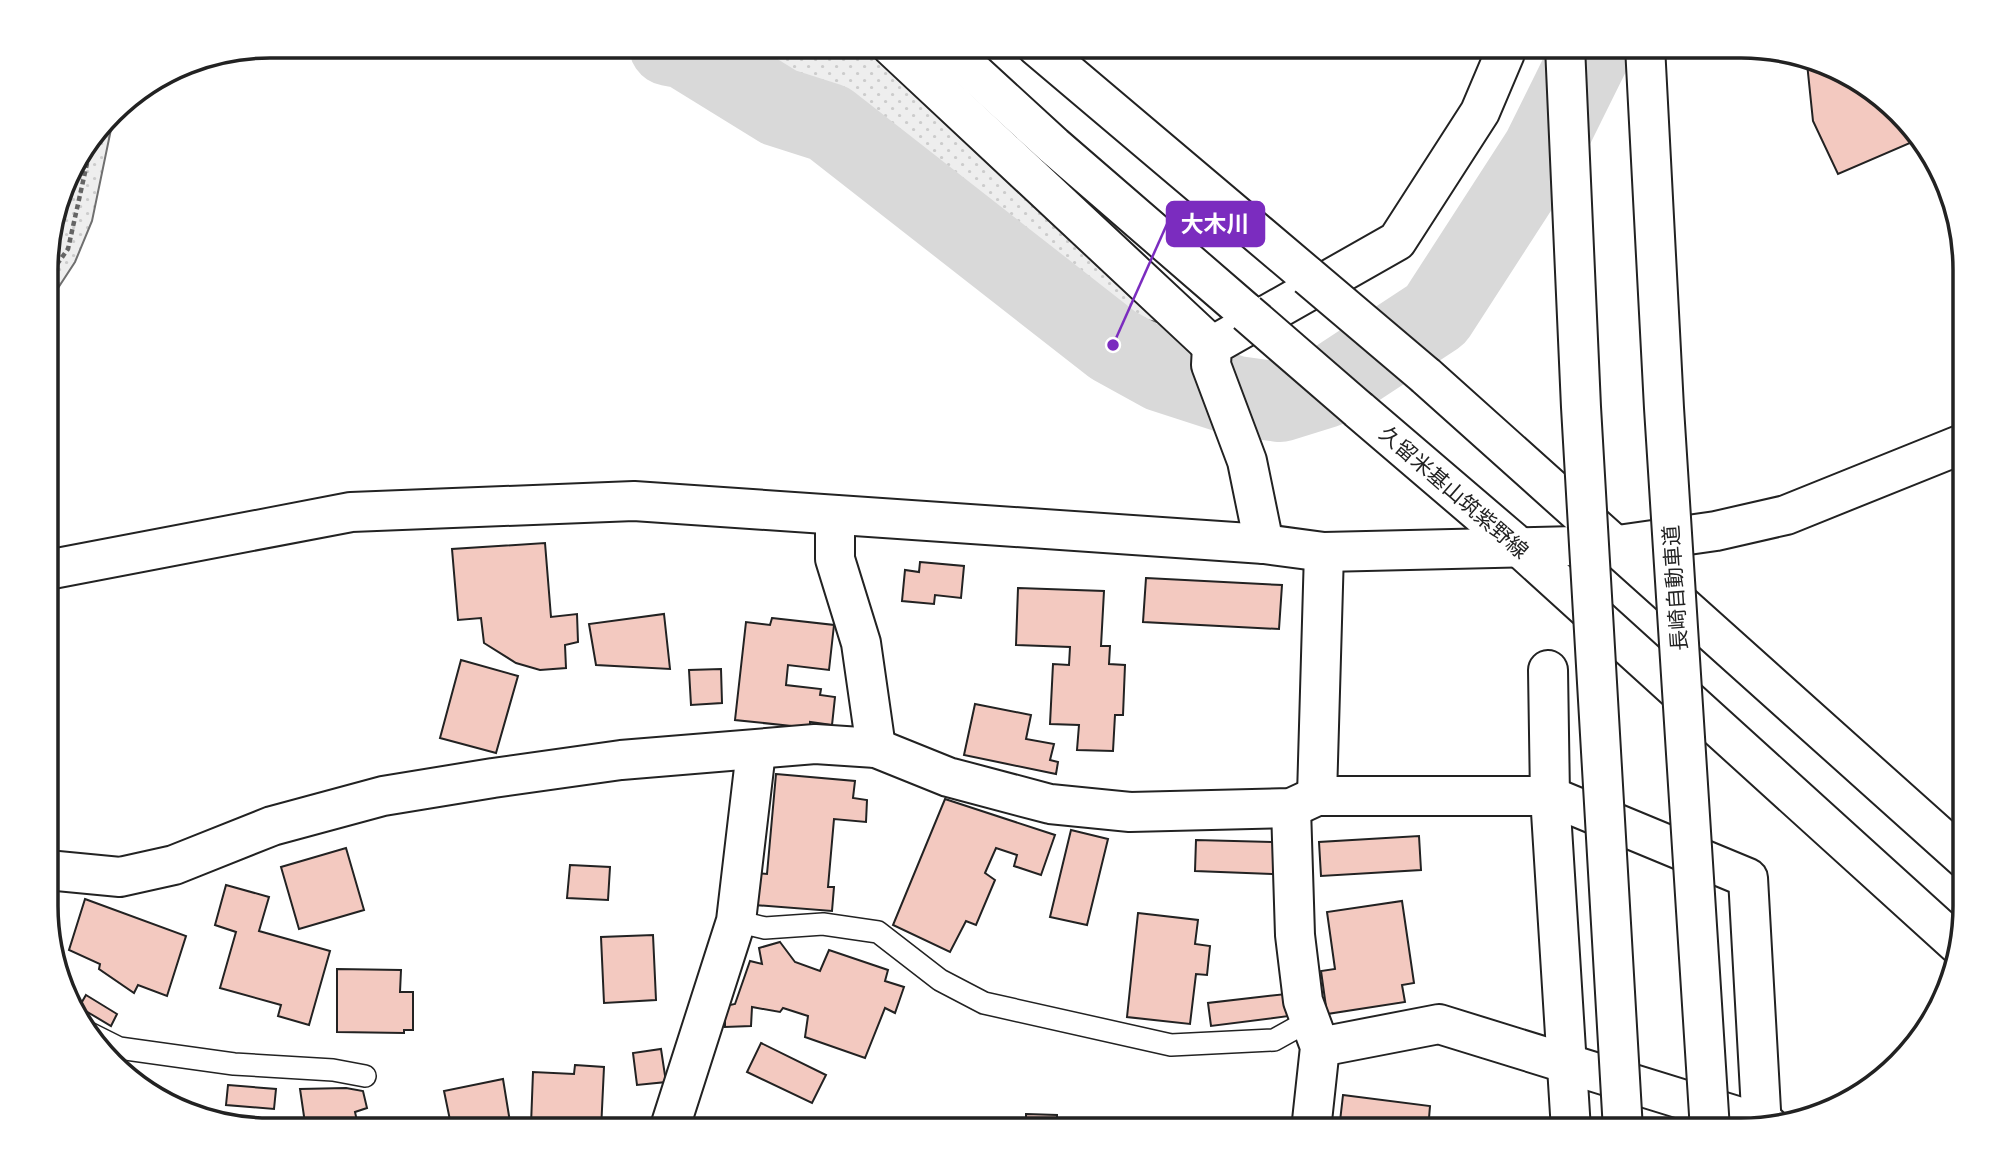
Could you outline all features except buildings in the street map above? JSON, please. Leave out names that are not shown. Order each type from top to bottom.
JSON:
[{"type":"main road","points":[[903,58],[1212,356],[1247,461],[1264,544]]},
{"type":"main road","name":"久留米基山筑紫野線","points":[[958,58],[1054,146],[1518,546],[1950,938]]},
{"type":"main road","points":[[1049,58],[1426,376],[1618,545],[1953,848]]},
{"type":"main road","points":[[1212,356],[1397,241],[1480,111],[1503,58]]},
{"type":"main road","points":[[1566,58],[1582,421],[1622,1118]]},
{"type":"main road","name":"長崎自動車道","points":[[1646,58],[1664,408],[1709,1118]]},
{"type":"main road","points":[[58,568],[351,512],[635,501],[1264,544],[1324,552],[1618,545],[1716,531],[1786,515],[1953,448]]},
{"type":"main road","points":[[835,514],[835,559],[861,643],[876,748]]},
{"type":"main road","points":[[1311,1118],[1315,1033],[1303,1001],[1295,935],[1324,552]]},
{"type":"main road","points":[[1548,670],[1550,796],[1570,1118]]},
{"type":"main road","points":[[58,871],[120,877],[174,865],[272,826],[383,796],[621,760],[816,744],[876,748],[948,777],[1049,804],[1130,812],[1304,802],[1550,796],[1748,878],[1763,1117]]},
{"type":"main road","points":[[673,1118],[736,921],[756,751]]},
{"type":"main road","points":[[1315,1033],[1439,1024],[1566,1061],[1740,1118]]},
{"type":"lane","points":[[736,921],[765,928],[823,924],[878,932],[940,980],[984,1003],[1171,1045],[1274,1040],[1315,1033]]},
{"type":"lane","points":[[107,1042],[119,1048],[234,1064],[333,1070],[365,1076]]},
{"type":"path","points":[[59,262],[68,249],[87,162]]},
{"type":"shaded area","points":[[770,58],[884,58],[1168,324],[1107,313],[892,128]]},
{"type":"shaded area","points":[[111,131],[92,221],[75,262],[58,288],[60,242],[69,202],[86,164]]},
{"type":"waterway","points":[[700,58],[779,107],[829,123],[1113,345],[1162,372],[1236,396],[1280,402],[1325,388],[1436,315],[1542,151],[1588,58]]},
{"type":"place","name":"大木川","points":[[1113,345]]}]
